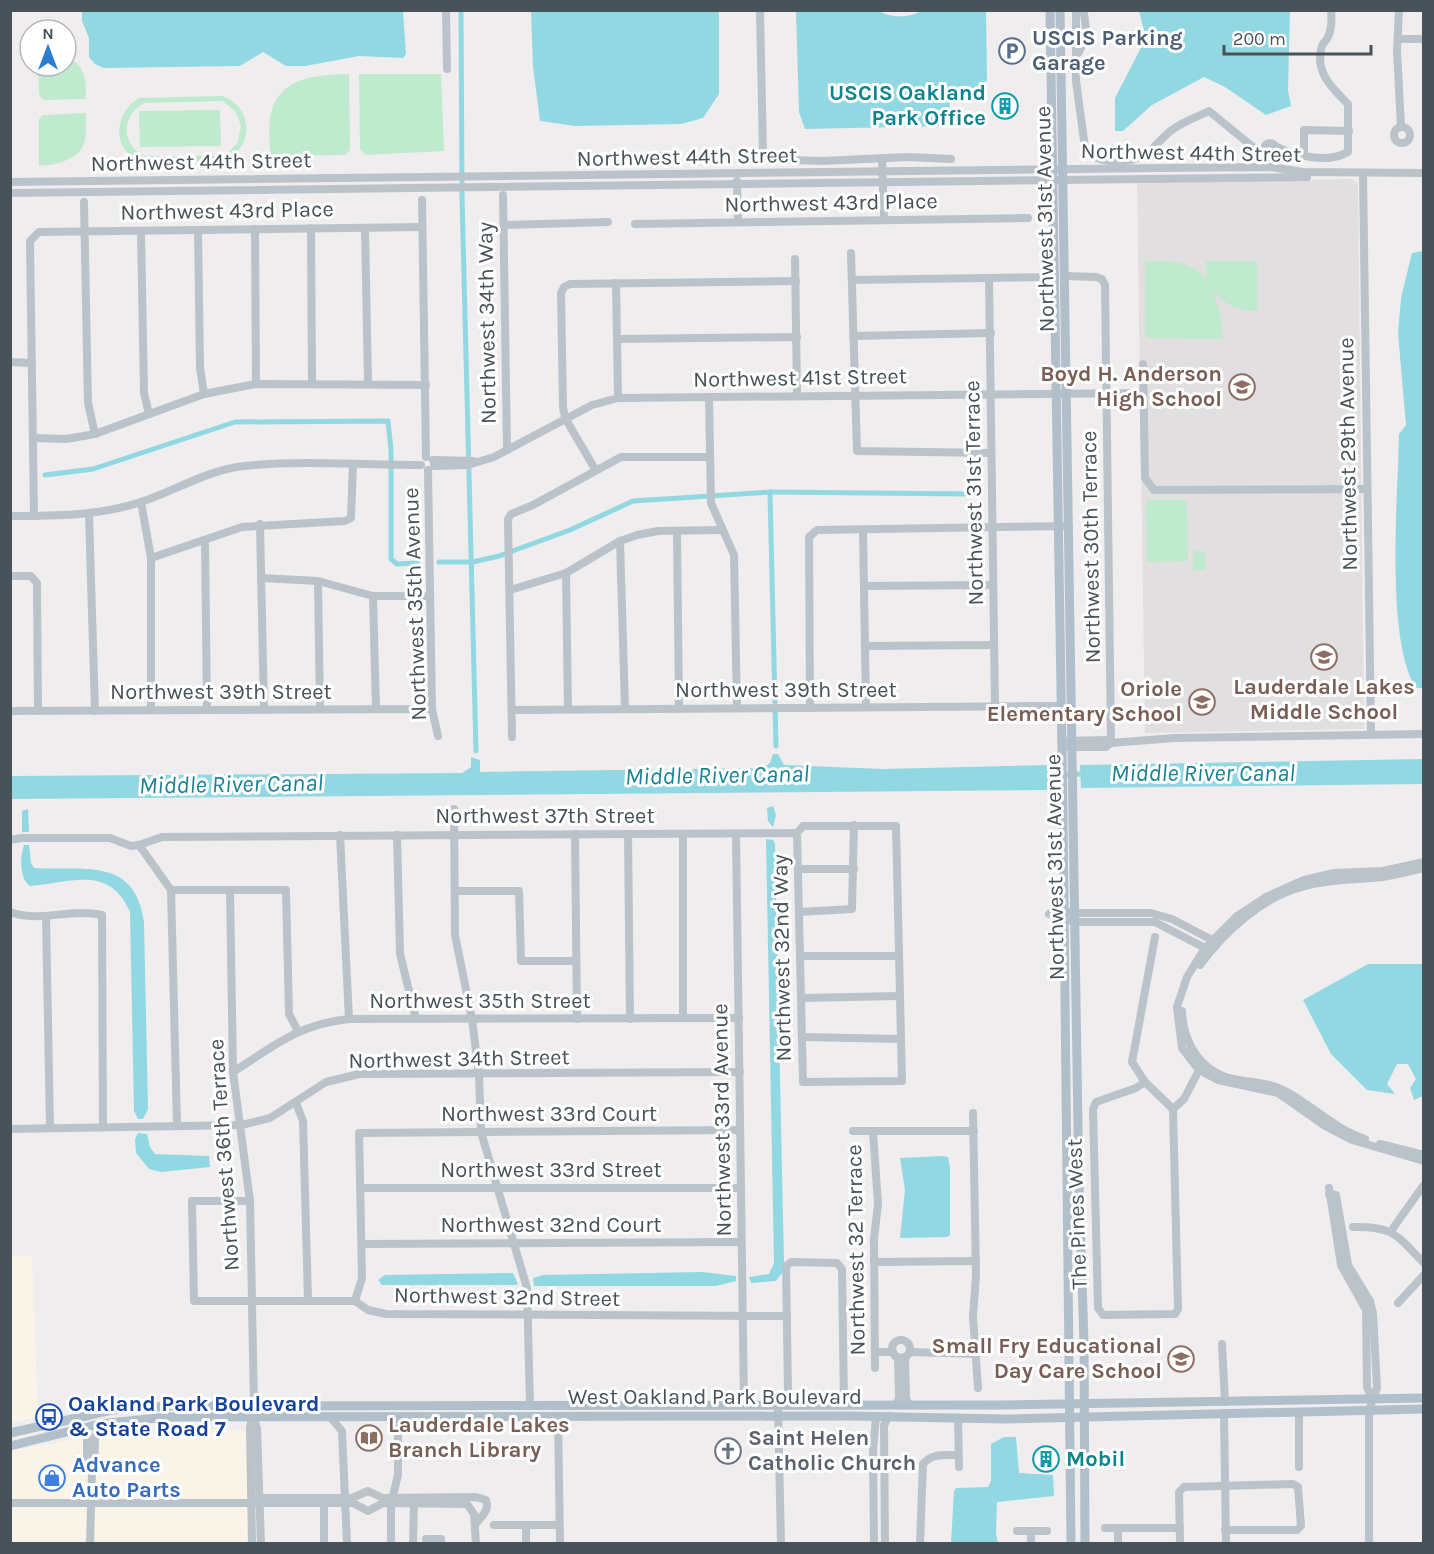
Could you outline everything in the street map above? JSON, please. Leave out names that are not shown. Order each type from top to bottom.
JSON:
[{"type":"main road","name":"Northwest 31st Avenue","points":[[1050,10],[1065,276],[1069,526],[1067,744],[1062,763],[1071,1544]]},
{"type":"main road","name":"Northwest 31st Avenue","points":[[1060,10],[1059,175],[1055,277],[1061,706],[1067,744],[1073,763],[1085,1544]]},
{"type":"main road","name":"West Oakland Park Boulevard","points":[[10,1433],[100,1413],[160,1406],[909,1405],[1424,1398]]},
{"type":"main road","points":[[1208,1413],[1225,1402]]},
{"type":"main road","points":[[1224,1413],[1236,1402]]},
{"type":"main road","points":[[383,1416],[398,1405]]},
{"type":"main road","points":[[398,1416],[400,1411],[408,1405]]},
{"type":"main road","points":[[513,1417],[530,1405]]},
{"type":"main road","points":[[876,1416],[893,1405]]},
{"type":"main road","name":"West Oakland Park Boulevard","points":[[10,1446],[99,1424],[168,1417],[1071,1418],[1424,1409]]},
{"type":"main road","points":[[87,1427],[100,1413]]},
{"type":"street","points":[[446,10],[447,69]]},
{"type":"street","name":"Northwest 44th Street","points":[[760,10],[763,153],[766,159],[822,161],[882,158],[951,159]]},
{"type":"street","points":[[1076,10],[1076,56],[1085,148],[1089,156],[1101,160],[1131,159],[1144,155],[1173,129],[1209,111],[1253,147],[1272,154],[1289,152],[1304,156],[1342,156],[1348,152],[1348,104],[1324,80],[1322,72],[1322,46],[1329,36],[1332,25],[1331,10]]},
{"type":"street","points":[[1076,56],[1084,42],[1087,25],[1083,10]]},
{"type":"street","points":[[1399,10],[1401,127]]},
{"type":"street","points":[[1399,39],[1424,39]]},
{"type":"street","points":[[1304,156],[1304,130],[1349,131]]},
{"type":"street","points":[[1271,178],[1272,154]]},
{"type":"street","name":"Northwest 44th Street","points":[[10,193],[476,188],[504,191],[965,182],[1272,154],[1304,172],[1363,174]]},
{"type":"street","points":[[882,158],[884,220]]},
{"type":"street","points":[[964,171],[965,182]]},
{"type":"street","name":"Northwest 44th Street","points":[[10,182],[964,171],[1059,175],[1271,178],[1424,173]]},
{"type":"street","points":[[737,174],[738,222]]},
{"type":"street","name":"Northwest 29th Avenue","points":[[1363,174],[1371,734]]},
{"type":"street","name":"Northwest 34th Way","points":[[506,177],[504,225],[507,450]]},
{"type":"street","name":"Northwest 35th Avenue","points":[[422,200],[432,709],[438,736]]},
{"type":"street","points":[[84,202],[88,404],[95,434]]},
{"type":"street","name":"Northwest 43rd Place","points":[[635,224],[1028,218]]},
{"type":"street","points":[[504,225],[608,222]]},
{"type":"street","name":"Northwest 43rd Place","points":[[31,363],[30,241],[39,232],[422,227]]},
{"type":"street","points":[[311,228],[312,384]]},
{"type":"street","points":[[365,228],[368,384]]},
{"type":"street","points":[[255,229],[256,384]]},
{"type":"street","points":[[198,230],[200,368],[204,394]]},
{"type":"street","points":[[141,231],[144,393],[148,414]]},
{"type":"street","points":[[851,253],[856,451],[860,453],[991,453]]},
{"type":"street","points":[[795,259],[798,395]]},
{"type":"street","name":"Northwest 30th Terrace","points":[[1065,276],[1096,277],[1102,279],[1105,285],[1111,743]]},
{"type":"street","points":[[852,280],[1055,277]]},
{"type":"street","name":"Northwest 31st Terrace","points":[[989,279],[995,707]]},
{"type":"street","points":[[595,469],[565,418],[561,293],[564,287],[570,284],[796,281]]},
{"type":"street","points":[[616,283],[618,398]]},
{"type":"street","points":[[853,336],[991,333]]},
{"type":"street","points":[[618,339],[797,337]]},
{"type":"street","points":[[10,362],[31,363],[34,516]]},
{"type":"street","points":[[1143,364],[1145,478],[1154,490],[1366,489]]},
{"type":"street","points":[[34,438],[66,440],[95,434],[204,394],[256,384],[426,385]]},
{"type":"street","name":"Northwest 41st Street","points":[[10,516],[89,515],[141,502],[192,480],[243,466],[453,463],[494,457],[591,405],[618,398],[1143,393]]},
{"type":"street","points":[[709,397],[711,503],[734,555],[737,708]]},
{"type":"street","points":[[512,737],[508,549],[508,519],[511,514],[533,506],[595,469],[621,457],[709,457]]},
{"type":"street","points":[[151,558],[242,527],[260,524],[345,521],[351,518],[353,464]]},
{"type":"street","points":[[141,502],[151,558],[151,710]]},
{"type":"street","points":[[89,515],[95,711]]},
{"type":"street","points":[[260,524],[264,710]]},
{"type":"street","points":[[810,708],[809,537],[811,533],[817,530],[1069,526]]},
{"type":"street","points":[[510,590],[566,573],[620,541],[658,531],[721,530]]},
{"type":"street","points":[[863,530],[866,707]]},
{"type":"street","points":[[677,531],[679,708]]},
{"type":"street","points":[[205,540],[207,710]]},
{"type":"street","points":[[620,541],[625,709]]},
{"type":"street","points":[[566,573],[568,709]]},
{"type":"street","points":[[10,576],[36,578],[38,711]]},
{"type":"street","points":[[261,578],[318,581],[372,596],[430,596]]},
{"type":"street","points":[[318,581],[320,709]]},
{"type":"street","points":[[865,586],[993,585]]},
{"type":"street","points":[[372,596],[376,709]]},
{"type":"street","points":[[866,646],[994,645]]},
{"type":"street","name":"Northwest 39th Street","points":[[512,710],[1061,706]]},
{"type":"street","name":"Northwest 39th Street","points":[[10,711],[432,709]]},
{"type":"street","points":[[1067,744],[1106,747],[1111,743],[1174,738],[1424,734]]},
{"type":"street","points":[[454,809],[455,935],[472,1019],[479,1075],[481,1132],[495,1187],[515,1243],[527,1288],[530,1316],[530,1405]]},
{"type":"street","points":[[799,912],[852,909],[854,825]]},
{"type":"street","name":"Northwest 37th Street","points":[[10,840],[67,837],[103,840],[116,838],[136,847],[162,837],[798,834],[803,826],[896,826],[898,956]]},
{"type":"street","points":[[575,834],[577,1019]]},
{"type":"street","points":[[628,834],[630,1019]]},
{"type":"street","points":[[683,834],[683,1018]]},
{"type":"street","name":"Northwest 33rd Avenue","points":[[736,834],[744,1405]]},
{"type":"street","name":"Northwest 32nd Way","points":[[798,834],[803,1082],[902,1081],[901,1039]]},
{"type":"street","points":[[340,835],[349,1019]]},
{"type":"street","points":[[398,835],[400,954],[416,1019]]},
{"type":"street","points":[[136,847],[171,890],[177,1125]]},
{"type":"street","points":[[1424,862],[1383,871],[1334,873],[1304,880],[1259,901],[1237,916],[1205,948],[1187,977],[1177,1007],[1177,1026],[1183,1050],[1199,1070],[1218,1080],[1278,1093],[1347,1135],[1424,1161]]},
{"type":"street","points":[[1347,1135],[1280,1088],[1223,1076],[1203,1064],[1184,1032],[1182,1013],[1185,991],[1205,958],[1234,928],[1269,901],[1305,886],[1381,877],[1424,868]]},
{"type":"street","points":[[798,869],[854,869]]},
{"type":"street","points":[[171,890],[286,890],[289,1014],[298,1031]]},
{"type":"street","name":"Northwest 36th Terrace","points":[[230,890],[233,1072],[242,1125],[250,1201],[254,1405],[250,1428],[261,1544]]},
{"type":"street","points":[[455,891],[519,891],[521,961],[576,961]]},
{"type":"street","points":[[10,912],[28,917],[86,911],[102,915],[103,1127]]},
{"type":"street","points":[[1075,917],[1151,913],[1172,920],[1212,940]]},
{"type":"street","points":[[46,915],[50,1128]]},
{"type":"street","points":[[1064,915],[1155,922],[1205,948]]},
{"type":"street","points":[[1155,937],[1132,1062],[1145,1082],[1173,1109],[1184,1099],[1199,1070]]},
{"type":"street","points":[[800,956],[898,956],[901,1039],[802,1037]]},
{"type":"street","points":[[801,998],[900,996]]},
{"type":"street","name":"Northwest 35th Street","points":[[233,1072],[298,1031],[321,1022],[349,1019],[739,1018]]},
{"type":"street","name":"Northwest 34th Street","points":[[10,1129],[242,1125],[270,1118],[326,1082],[360,1074],[740,1072]]},
{"type":"street","name":"The Pines West","points":[[1145,1082],[1136,1088],[1096,1102],[1093,1109],[1098,1308],[1103,1315],[1174,1314],[1178,1309],[1173,1109]]},
{"type":"street","points":[[296,1103],[303,1121],[308,1301]]},
{"type":"street","points":[[973,1113],[976,1261],[973,1317],[978,1388]]},
{"type":"street","name":"Northwest 33rd Court","points":[[361,1188],[359,1133],[739,1130]]},
{"type":"street","points":[[853,1131],[974,1131]]},
{"type":"street","name":"Northwest 32 Terrace","points":[[873,1131],[878,1204],[874,1239],[876,1368]]},
{"type":"street","points":[[1408,1154],[1424,1155]]},
{"type":"street","points":[[1391,1231],[1423,1186]]},
{"type":"street","points":[[355,1301],[362,1278],[361,1188]]},
{"type":"street","name":"Northwest 33rd Street","points":[[361,1188],[741,1188]]},
{"type":"street","points":[[1329,1191],[1341,1265],[1369,1307],[1367,1387],[1372,1399],[1369,1410],[1370,1544]]},
{"type":"street","name":"Northwest 32nd Street","points":[[250,1201],[192,1201],[194,1301],[355,1301],[368,1310],[386,1314],[787,1316]]},
{"type":"street","points":[[1353,1227],[1377,1226],[1391,1231],[1424,1263]]},
{"type":"street","name":"Northwest 32nd Court","points":[[362,1244],[741,1242]]},
{"type":"street","points":[[874,1262],[976,1261]]},
{"type":"street","points":[[791,1405],[786,1266],[791,1262],[837,1263],[842,1269],[844,1405]]},
{"type":"street","points":[[1398,1303],[1424,1275]]},
{"type":"street","points":[[1222,1344],[1225,1402]]},
{"type":"street","points":[[875,1352],[902,1356],[977,1354]]},
{"type":"street","points":[[902,1356],[908,1371],[905,1387],[909,1405]]},
{"type":"street","points":[[893,1405],[899,1398],[902,1356]]},
{"type":"street","points":[[778,1405],[780,1544]]},
{"type":"street","points":[[1299,1412],[1299,1467]]},
{"type":"street","points":[[1224,1413],[1226,1544]]},
{"type":"street","points":[[391,1544],[393,1501],[398,1476],[398,1416]]},
{"type":"street","points":[[558,1416],[560,1544]]},
{"type":"street","points":[[874,1544],[873,1451],[876,1416]]},
{"type":"street","points":[[885,1544],[884,1425],[889,1416]]},
{"type":"street","points":[[330,1417],[342,1431],[347,1544]]},
{"type":"street","points":[[958,1418],[958,1467]]},
{"type":"street","points":[[90,1544],[92,1472],[95,1464],[95,1435],[99,1424]]},
{"type":"street","points":[[87,1427],[87,1464],[92,1472]]},
{"type":"street","points":[[920,1544],[923,1464],[928,1458],[936,1455],[958,1455]]},
{"type":"street","points":[[1180,1544],[1179,1492],[1184,1487],[1293,1484],[1298,1487],[1302,1526],[1297,1530],[1226,1530]]},
{"type":"street","points":[[10,1503],[324,1501],[345,1500],[368,1491],[393,1501]]},
{"type":"street","points":[[345,1500],[368,1511],[383,1503],[393,1501],[471,1504],[476,1497]]},
{"type":"street","points":[[414,1501],[476,1497],[486,1500],[486,1511],[476,1524]]},
{"type":"street","name":"Northwest 36th Terrace","points":[[252,1544],[256,1501]]},
{"type":"street","points":[[324,1501],[324,1544]]},
{"type":"street","points":[[413,1544],[414,1501]]},
{"type":"street","points":[[467,1504],[474,1514],[476,1544]]},
{"type":"street","points":[[494,1525],[559,1525]]},
{"type":"street","points":[[526,1525],[526,1544]]},
{"type":"street","points":[[1105,1528],[1180,1528]]},
{"type":"street","points":[[1118,1528],[1118,1544]]},
{"type":"street","points":[[1017,1531],[1047,1531]]},
{"type":"street","points":[[1031,1531],[1031,1544]]},
{"type":"street","points":[[426,1539],[441,1539],[441,1544]]},
{"type":"shaded area","points":[[1353,179],[1358,184],[1364,729],[1145,733],[1137,183]]},
{"type":"shaded area","points":[[11,1256],[32,1256],[38,1417],[11,1423]]},
{"type":"shaded area","points":[[247,1431],[248,1543],[11,1544],[11,1451],[91,1436],[145,1432]]},
{"type":"green space","points":[[78,64],[81,68],[86,85],[86,99],[43,100],[39,94],[38,78],[78,78]]},
{"type":"green space","points":[[349,74],[350,150],[345,155],[270,156],[271,113],[283,91],[291,85],[313,77]]},
{"type":"green space","points":[[359,74],[441,74],[444,151],[366,155],[360,149]]},
{"type":"green space","points":[[222,96],[232,101],[244,116],[246,135],[243,144],[228,159],[222,160],[169,162],[140,160],[130,155],[124,148],[119,130],[125,112],[139,98]],"holes":[[[223,101],[235,111],[241,125],[238,142],[222,156],[144,156],[136,151],[128,137],[128,122],[131,115],[144,103]]]},
{"type":"green space","points":[[220,110],[221,146],[140,147],[139,111]]},
{"type":"green space","points":[[86,113],[85,139],[77,154],[59,163],[39,166],[39,119],[43,115]]},
{"type":"green space","points":[[1145,261],[1171,261],[1186,265],[1194,268],[1207,280],[1206,261],[1254,261],[1257,264],[1257,311],[1233,306],[1213,291],[1220,313],[1223,339],[1148,338],[1145,335]]},
{"type":"green space","points":[[1146,500],[1187,500],[1188,561],[1147,562]]},
{"type":"green space","points":[[1193,551],[1205,551],[1205,570],[1193,570]]},
{"type":"water","points":[[82,10],[403,11],[406,54],[403,58],[359,56],[305,66],[286,66],[263,52],[240,66],[104,68],[95,64],[89,57],[89,38],[82,21]]},
{"type":"water","points":[[531,11],[719,11],[719,94],[703,118],[681,124],[575,126],[540,121],[533,67]]},
{"type":"water","points":[[796,11],[880,11],[888,15],[900,16],[912,15],[920,11],[986,11],[987,80],[982,87],[951,91],[948,123],[945,126],[805,129],[799,112]]},
{"type":"water","points":[[1139,11],[1290,11],[1288,90],[1291,106],[1266,115],[1225,87],[1204,77],[1152,105],[1123,131],[1115,131],[1115,98],[1146,38]]},
{"type":"water","points":[[1423,251],[1424,688],[1416,688],[1406,666],[1400,637],[1397,603],[1396,529],[1399,434],[1406,425],[1398,333],[1401,298],[1412,253]]},
{"type":"water","points":[[773,754],[778,754],[784,765],[883,769],[1046,765],[1053,766],[1054,790],[11,799],[11,776],[462,773],[471,767],[471,757],[480,760],[480,772],[763,768],[770,763]]},
{"type":"water","points":[[1423,759],[1423,784],[1081,788],[1080,765]]},
{"type":"water","points":[[773,806],[776,815],[773,827],[768,821],[767,808]]},
{"type":"water","points":[[28,809],[29,832],[22,832],[22,811]]},
{"type":"water","points":[[766,839],[773,840],[775,843],[784,1264],[782,1273],[776,1281],[751,1283],[749,1277],[769,1274],[774,1263]]},
{"type":"water","points":[[24,845],[29,845],[31,863],[34,868],[104,871],[130,886],[139,901],[144,922],[148,1109],[143,1119],[138,1119],[134,1111],[130,912],[121,897],[111,887],[100,882],[74,880],[30,886],[24,878],[21,867]]},
{"type":"water","points":[[1368,964],[1423,964],[1423,1096],[1414,1100],[1410,1088],[1416,1079],[1408,1064],[1397,1064],[1387,1084],[1395,1094],[1367,1090],[1331,1054],[1303,1000]]},
{"type":"water","points":[[138,1133],[147,1134],[150,1147],[155,1154],[209,1156],[210,1167],[161,1172],[149,1169],[136,1153],[135,1139]]},
{"type":"water","points":[[948,1157],[950,1167],[950,1235],[947,1237],[900,1238],[905,1190],[900,1158]]},
{"type":"water","points":[[702,1272],[736,1276],[736,1281],[716,1286],[534,1286],[533,1278],[543,1275]]},
{"type":"water","points":[[513,1273],[518,1284],[516,1285],[382,1285],[378,1280],[385,1275]]},
{"type":"water","points":[[1004,1437],[1016,1437],[1019,1473],[1053,1475],[1054,1496],[997,1502],[998,1543],[951,1543],[954,1491],[956,1488],[988,1487],[991,1481],[991,1444]]},
{"type":"waterway","points":[[461,10],[462,197],[476,751]]},
{"type":"waterway","points":[[45,475],[93,469],[235,422],[388,421],[391,450],[391,559],[397,564],[418,563]]},
{"type":"waterway","points":[[770,492],[970,494]]},
{"type":"waterway","points":[[439,562],[473,562],[499,556],[570,530],[633,501],[770,492],[776,746]]},
{"type":"waterway","name":"Middle River Canal","points":[[1047,775],[1086,774]]},
{"type":"place","name":"USCIS Parking Garage","points":[[1012,51]]},
{"type":"place","name":"USCIS Oakland Park Office","points":[[1005,106]]},
{"type":"place","name":"Boyd H. Anderson High School","points":[[1242,387]]},
{"type":"place","name":"Lauderdale Lakes Middle School","points":[[1324,657]]},
{"type":"place","name":"Oriole Elementary School","points":[[1202,702]]},
{"type":"place","name":"Small Fry Educational Day Care School","points":[[1181,1359]]},
{"type":"place","name":"Oakland Park Boulevard & State Road 7","points":[[49,1417]]},
{"type":"place","name":"Lauderdale Lakes Branch Library","points":[[369,1438]]},
{"type":"place","name":"Saint Helen Catholic Church","points":[[728,1451]]},
{"type":"place","name":"Mobil","points":[[1046,1459]]},
{"type":"place","name":"Advance Auto Parts","points":[[52,1478]]}]
